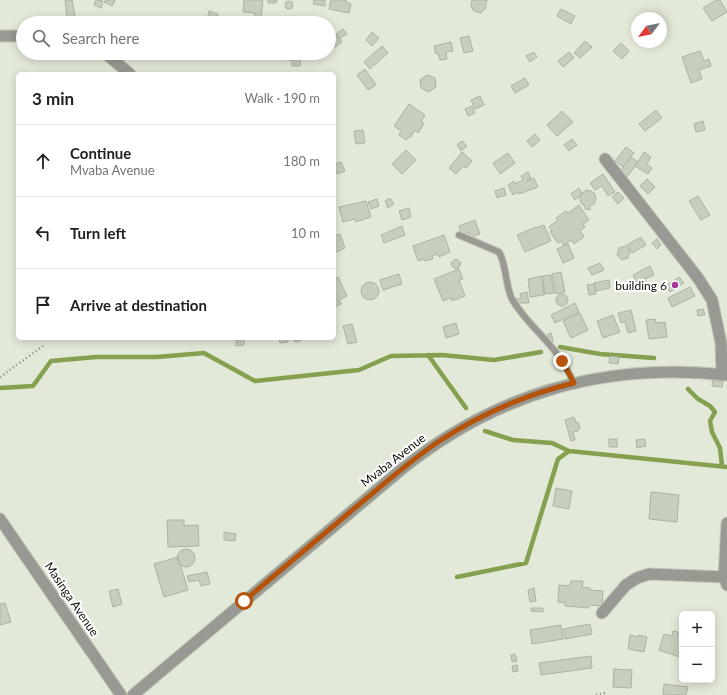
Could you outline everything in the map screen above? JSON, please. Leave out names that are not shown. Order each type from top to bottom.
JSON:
[{"type":"street","points":[[0,36],[16,36]]},
{"type":"street","points":[[114,60],[128,72]]},
{"type":"street","points":[[605,159],[698,278],[712,300],[721,343],[724,375]]},
{"type":"street","name":"Mvaba Avenue","points":[[134,695],[420,454],[458,430],[497,410],[550,389],[574,383],[609,376],[647,372],[691,372],[724,375]]},
{"type":"street","name":"Masinga Avenue","points":[[0,519],[121,695]]},
{"type":"street","points":[[602,613],[626,585],[637,578],[649,574],[725,581],[727,523]]},
{"type":"lane","points":[[459,235],[499,252],[502,257],[506,281],[512,298],[562,361],[574,383]]},
{"type":"path","points":[[0,377],[43,346]]},
{"type":"path","points":[[596,695],[605,693]]},
{"type":"building","points":[[65,0],[72,0],[75,16],[67,16]]},
{"type":"building","points":[[96,0],[103,1],[101,8],[94,5]]},
{"type":"building","points":[[106,0],[115,1],[112,6],[104,2]]},
{"type":"building","points":[[244,0],[263,0],[261,16],[255,16],[255,13],[243,12]]},
{"type":"building","points":[[268,0],[277,0],[276,3],[268,3]]},
{"type":"building","points":[[314,0],[325,0],[325,6],[313,4]]},
{"type":"building","points":[[331,0],[346,0],[346,2],[351,4],[349,13],[329,9]]},
{"type":"building","points":[[472,0],[488,0],[486,2],[486,8],[481,13],[474,11],[471,6]]},
{"type":"building","points":[[716,0],[720,0],[727,12],[712,21],[703,8]]},
{"type":"building","points":[[287,1],[291,1],[293,5],[291,9],[287,9],[285,7],[285,3]]},
{"type":"building","points":[[561,9],[575,16],[571,24],[557,16]]},
{"type":"building","points":[[209,11],[218,14],[217,16],[208,16]]},
{"type":"building","points":[[343,29],[347,34],[339,39],[336,34]]},
{"type":"building","points":[[372,32],[379,38],[372,46],[366,40]]},
{"type":"building","points":[[336,34],[342,42],[336,46]]},
{"type":"building","points":[[469,36],[473,51],[464,53],[460,38]]},
{"type":"building","points":[[585,41],[592,47],[580,58],[574,53]]},
{"type":"building","points":[[451,42],[453,51],[446,52],[447,59],[440,60],[438,53],[436,54],[434,46]]},
{"type":"building","points":[[621,43],[629,51],[622,59],[613,51]]},
{"type":"building","points":[[382,46],[388,53],[370,69],[364,62]]},
{"type":"building","points":[[700,51],[704,61],[709,59],[711,66],[699,70],[702,79],[691,83],[682,57]]},
{"type":"building","points":[[534,52],[537,57],[530,62],[526,56]]},
{"type":"building","points":[[569,52],[574,58],[563,67],[558,61]]},
{"type":"building","points":[[292,60],[300,60],[300,66],[292,66]]},
{"type":"building","points":[[365,69],[376,85],[368,90],[357,75]]},
{"type":"building","points":[[427,75],[435,78],[436,87],[429,92],[421,88],[420,80]]},
{"type":"building","points":[[525,78],[529,85],[515,93],[511,86]]},
{"type":"building","points":[[480,96],[484,105],[475,109],[471,100]]},
{"type":"building","points":[[409,104],[425,115],[421,122],[424,124],[418,133],[415,130],[410,138],[408,137],[406,140],[399,135],[401,131],[394,126]]},
{"type":"building","points":[[472,106],[475,113],[468,116],[465,109]]},
{"type":"building","points":[[656,110],[662,118],[645,131],[639,124]]},
{"type":"building","points":[[562,111],[573,122],[557,136],[547,125]]},
{"type":"building","points":[[703,121],[705,130],[696,132],[694,124]]},
{"type":"building","points":[[363,130],[365,143],[356,144],[354,131]]},
{"type":"building","points":[[535,134],[540,140],[532,147],[527,141]]},
{"type":"building","points":[[572,139],[577,145],[569,151],[564,145]]},
{"type":"building","points":[[462,141],[467,146],[461,151],[457,145]]},
{"type":"building","points":[[626,147],[634,153],[623,167],[615,161]]},
{"type":"building","points":[[406,150],[416,160],[402,174],[392,164]]},
{"type":"building","points":[[462,152],[472,161],[466,168],[463,166],[456,174],[449,168]]},
{"type":"building","points":[[644,152],[651,157],[647,164],[652,168],[648,174],[635,166]]},
{"type":"building","points":[[508,153],[515,163],[500,174],[493,163]]},
{"type":"building","points":[[631,157],[638,162],[627,177],[620,171]]},
{"type":"building","points":[[341,162],[345,171],[337,174],[336,163]]},
{"type":"building","points":[[528,172],[531,178],[527,181],[534,178],[538,187],[519,194],[518,192],[513,195],[508,185],[514,181],[515,184],[523,180],[521,176]]},
{"type":"building","points":[[603,174],[615,192],[608,196],[602,186],[595,190],[590,183]]},
{"type":"building","points":[[647,179],[655,187],[648,194],[640,186]]},
{"type":"building","points":[[504,188],[506,195],[497,198],[495,191]]},
{"type":"building","points":[[579,188],[581,192],[579,197],[575,200],[571,194]]},
{"type":"building","points":[[586,190],[595,194],[596,199],[594,204],[590,206],[590,210],[585,209],[585,206],[581,203],[580,198],[582,193]]},
{"type":"building","points":[[618,192],[624,198],[618,204],[612,197]]},
{"type":"building","points":[[698,196],[710,215],[701,220],[689,201]]},
{"type":"building","points":[[390,198],[394,204],[388,208],[385,201]]},
{"type":"building","points":[[377,199],[379,206],[371,209],[368,202]]},
{"type":"building","points":[[366,201],[371,217],[356,222],[355,219],[343,222],[339,207]]},
{"type":"building","points":[[579,205],[589,220],[583,224],[585,227],[580,231],[584,237],[574,244],[571,240],[564,246],[561,241],[558,243],[550,232],[552,231],[549,227],[558,220],[556,218],[566,211],[568,213]]},
{"type":"building","points":[[409,208],[411,217],[402,220],[399,211]]},
{"type":"building","points":[[475,220],[480,234],[470,237],[469,232],[462,235],[459,226]]},
{"type":"building","points":[[544,225],[551,241],[525,252],[517,235]]},
{"type":"building","points":[[402,226],[405,235],[384,243],[381,235]]},
{"type":"building","points":[[340,234],[345,248],[336,252],[336,235]]},
{"type":"building","points":[[444,235],[450,252],[439,257],[438,254],[432,256],[433,259],[418,261],[413,246]]},
{"type":"building","points":[[641,237],[646,245],[632,253],[627,245]]},
{"type":"building","points":[[657,239],[661,245],[657,249],[652,243]]},
{"type":"building","points":[[568,244],[574,258],[563,263],[557,249]]},
{"type":"building","points":[[625,246],[630,251],[628,258],[622,260],[617,255],[619,248]]},
{"type":"building","points":[[454,260],[458,260],[460,264],[458,268],[454,268],[452,266],[452,262]]},
{"type":"building","points":[[600,263],[604,270],[592,275],[588,268]]},
{"type":"building","points":[[650,266],[654,275],[645,279],[647,284],[639,288],[633,275]]},
{"type":"building","points":[[459,269],[463,279],[459,280],[465,296],[452,301],[451,298],[443,301],[434,279]]},
{"type":"building","points":[[561,272],[565,292],[556,294],[552,274]]},
{"type":"building","points":[[399,274],[402,284],[383,290],[380,280]]},
{"type":"building","points":[[551,275],[554,293],[545,294],[542,276]]},
{"type":"building","points":[[542,276],[544,295],[530,297],[528,279]]},
{"type":"building","points":[[338,277],[347,296],[339,300],[341,304],[336,306],[336,278]]},
{"type":"building","name":"building 6","points":[[679,277],[684,283],[670,292],[666,286]]},
{"type":"building","points":[[609,280],[610,288],[596,291],[594,283]]},
{"type":"building","points":[[370,282],[376,285],[379,291],[376,297],[370,300],[364,297],[361,291],[364,285]]},
{"type":"building","points":[[594,284],[596,294],[589,295],[587,285]]},
{"type":"building","points":[[690,287],[695,296],[672,307],[668,298]]},
{"type":"building","points":[[527,292],[529,303],[518,303],[517,299],[521,298],[520,294]]},
{"type":"building","points":[[564,294],[567,295],[567,305],[560,306],[557,305],[556,298],[557,295]]},
{"type":"building","points":[[575,303],[579,312],[555,323],[551,315]]},
{"type":"building","points":[[703,309],[705,315],[698,316],[697,310]]},
{"type":"building","points":[[631,310],[636,331],[628,333],[625,322],[621,323],[618,313]]},
{"type":"building","points":[[580,313],[588,330],[571,338],[563,321]]},
{"type":"building","points":[[613,315],[620,332],[603,338],[597,321]]},
{"type":"building","points":[[655,319],[656,323],[665,322],[667,337],[649,339],[646,320]]},
{"type":"building","points":[[456,323],[459,334],[446,338],[443,327]]},
{"type":"building","points":[[352,324],[357,342],[348,344],[343,326]]},
{"type":"building","points":[[551,333],[553,341],[550,342],[547,335]]},
{"type":"building","points":[[236,340],[244,340],[244,345],[236,346]]},
{"type":"building","points":[[279,340],[288,340],[288,342],[280,343]]},
{"type":"building","points":[[610,356],[619,357],[618,364],[609,363]]},
{"type":"building","points":[[713,380],[723,382],[722,387],[712,386]]},
{"type":"building","points":[[574,417],[580,428],[578,431],[573,432],[575,440],[571,441],[565,420]]},
{"type":"building","points":[[609,439],[617,439],[617,447],[609,447]]},
{"type":"building","points":[[645,439],[646,446],[637,448],[636,440]]},
{"type":"building","points":[[556,488],[572,491],[569,509],[553,506]]},
{"type":"building","points":[[651,492],[679,495],[677,522],[649,519]]},
{"type":"building","points":[[167,520],[184,520],[184,526],[198,525],[199,546],[168,547]]},
{"type":"building","points":[[224,532],[236,534],[235,541],[224,540]]},
{"type":"building","points":[[186,549],[192,552],[195,558],[192,564],[186,567],[180,564],[177,558],[180,552]]},
{"type":"building","points":[[178,557],[188,590],[164,597],[154,564]]},
{"type":"building","points":[[207,572],[210,584],[201,586],[199,580],[189,582],[187,576]]},
{"type":"building","points":[[571,581],[583,581],[582,587],[590,588],[590,590],[603,591],[602,606],[589,605],[589,608],[565,606],[565,603],[558,602],[559,585],[570,586]]},
{"type":"building","points":[[534,588],[536,601],[530,602],[528,590]]},
{"type":"building","points":[[118,589],[122,604],[113,607],[109,591]]},
{"type":"building","points":[[5,603],[11,622],[0,625],[0,604]]},
{"type":"building","points":[[531,608],[543,608],[543,612],[531,611]]},
{"type":"building","points":[[590,624],[592,634],[565,639],[563,629]]},
{"type":"building","points":[[561,625],[563,639],[532,644],[530,630]]},
{"type":"building","points":[[673,631],[679,632],[679,657],[659,650],[664,634],[672,636]]},
{"type":"building","points":[[630,635],[647,637],[644,652],[628,649]]},
{"type":"building","points":[[515,654],[517,661],[512,662],[511,655]]},
{"type":"building","points":[[591,656],[592,668],[541,675],[539,663]]},
{"type":"building","points":[[517,665],[518,671],[513,672],[512,666]]},
{"type":"building","points":[[614,669],[632,670],[631,688],[613,687]]},
{"type":"building","points":[[664,684],[688,687],[686,695],[663,695]]},
{"type":"waterway","points":[[560,347],[600,354],[654,358]]},
{"type":"waterway","points":[[0,388],[33,386],[51,361],[96,357],[157,357],[204,353],[255,381],[359,370],[391,356],[442,355],[494,360],[541,352]]},
{"type":"waterway","points":[[428,355],[466,408]]},
{"type":"waterway","points":[[688,389],[698,399],[710,406],[715,412],[710,421],[712,432],[720,448],[722,466]]},
{"type":"waterway","points":[[485,431],[513,440],[552,443],[569,451]]},
{"type":"waterway","points":[[457,577],[526,563],[558,459],[569,451],[727,467]]},
{"type":"place","name":"building 6","points":[[675,285]]},
{"type":"route","points":[[244,601],[420,454],[441,439],[491,413],[517,402],[550,389],[574,383],[562,361]]}]
